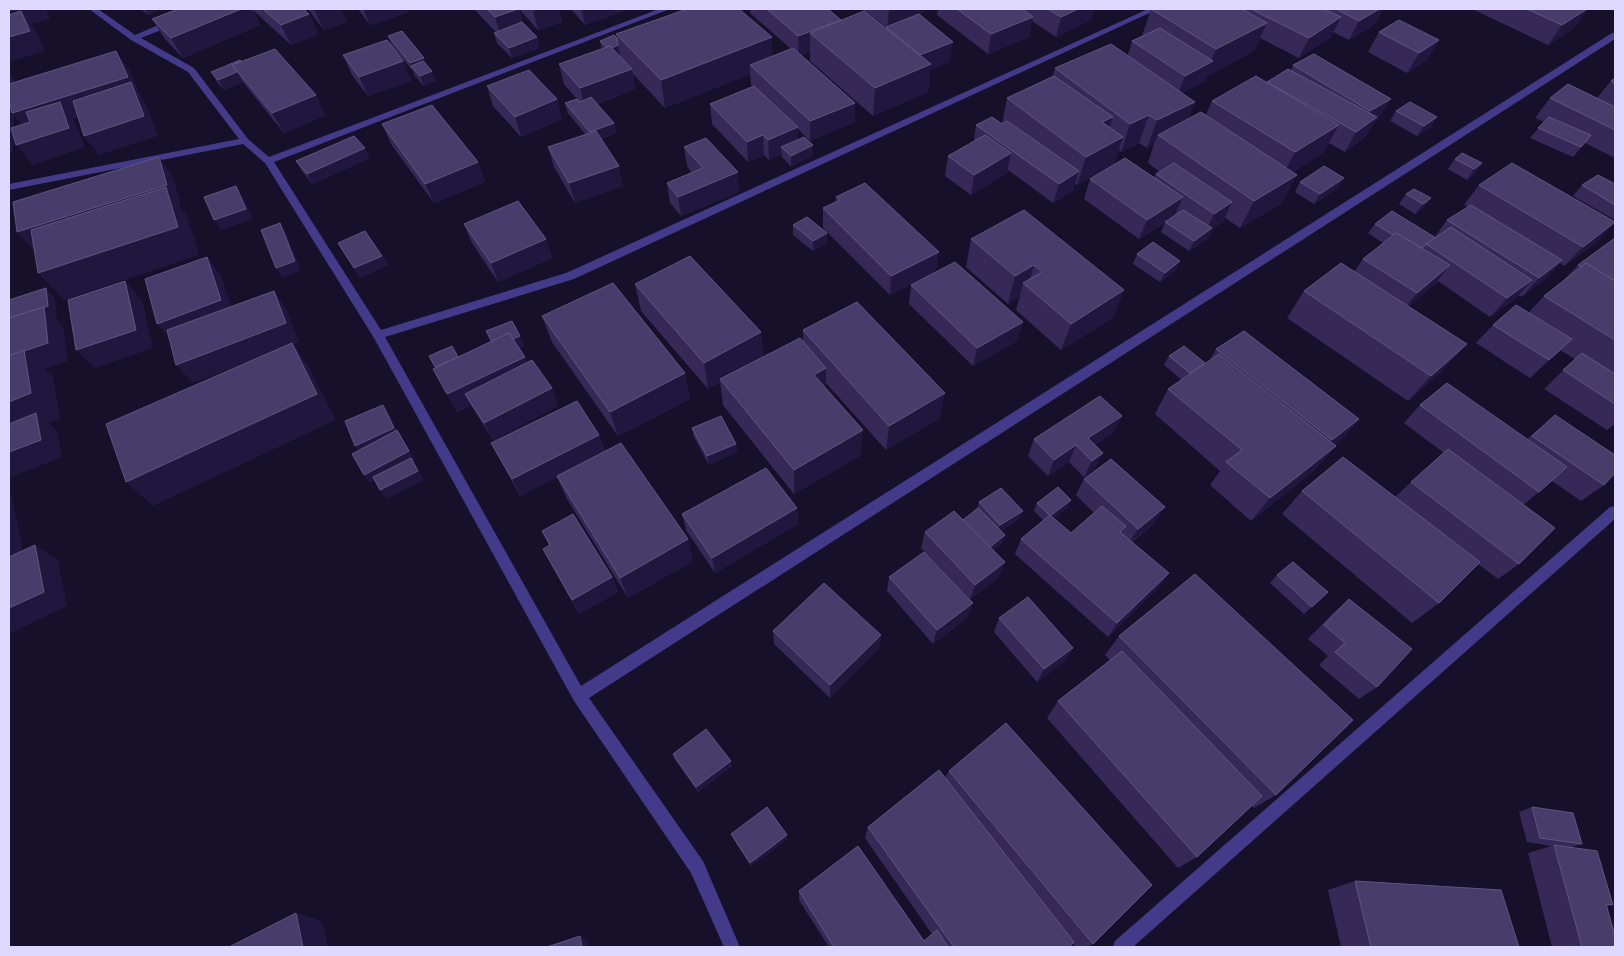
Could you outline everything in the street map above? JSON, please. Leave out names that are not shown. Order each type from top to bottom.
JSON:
[{"type":"street","points":[[93,9],[134,38],[191,70],[244,141],[268,161],[378,335],[579,696],[697,867],[732,947]]},
{"type":"street","points":[[268,161],[666,9]]},
{"type":"street","points":[[378,335],[570,276],[1154,9]]},
{"type":"street","points":[[134,38],[179,20]]},
{"type":"street","points":[[579,696],[1615,35]]},
{"type":"street","points":[[9,187],[244,141]]},
{"type":"street","points":[[1121,947],[1615,511]]},
{"type":"building","points":[[178,9],[241,9],[171,38],[152,19]]},
{"type":"building","points":[[263,9],[303,9],[309,14],[281,25]]},
{"type":"building","points":[[487,9],[518,9],[495,17]]},
{"type":"building","points":[[687,9],[739,9],[772,37],[661,80],[616,34]]},
{"type":"building","points":[[767,9],[828,9],[841,20],[798,36]]},
{"type":"building","points":[[957,9],[1022,9],[1033,17],[991,34]]},
{"type":"building","points":[[1048,9],[1078,9],[1061,17]]},
{"type":"building","points":[[1151,9],[1242,9],[1267,23],[1216,49]]},
{"type":"building","points":[[1251,9],[1324,9],[1341,17],[1309,38]]},
{"type":"building","points":[[1336,9],[1379,9],[1359,21]]},
{"type":"building","points":[[1527,9],[1587,9],[1562,25]]},
{"type":"building","points":[[21,11],[30,31],[9,37],[9,15]]},
{"type":"building","points":[[864,11],[931,64],[875,88],[810,33]]},
{"type":"building","points":[[919,14],[953,42],[920,55],[886,27]]},
{"type":"building","points":[[1399,20],[1439,40],[1419,53],[1379,32]]},
{"type":"building","points":[[522,22],[537,37],[509,48],[494,33]]},
{"type":"building","points":[[1160,28],[1213,61],[1185,76],[1132,41]]},
{"type":"building","points":[[402,31],[424,58],[410,63],[388,36]]},
{"type":"building","points":[[614,35],[617,38],[618,45],[612,48],[610,46],[607,47],[600,41]]},
{"type":"building","points":[[387,40],[403,61],[359,77],[343,55]]},
{"type":"building","points":[[1111,44],[1195,102],[1157,120],[1149,115],[1130,124],[1055,68]]},
{"type":"building","points":[[610,46],[632,69],[580,88],[559,64]]},
{"type":"building","points":[[793,48],[855,103],[810,121],[750,65]]},
{"type":"building","points":[[275,49],[316,95],[272,113],[232,65]]},
{"type":"building","points":[[116,51],[128,77],[12,113],[9,101],[9,84]]},
{"type":"building","points":[[1314,54],[1391,99],[1370,111],[1293,65]]},
{"type":"building","points":[[240,60],[232,65],[237,72],[218,80],[211,72]]},
{"type":"building","points":[[423,61],[432,71],[420,76],[411,66]]},
{"type":"building","points":[[1288,69],[1377,117],[1356,132],[1267,82]]},
{"type":"building","points":[[529,70],[557,99],[515,117],[487,86]]},
{"type":"building","points":[[1054,76],[1113,117],[1102,122],[1123,137],[1086,157],[1007,98]]},
{"type":"building","points":[[1256,76],[1339,125],[1295,152],[1212,101]]},
{"type":"building","points":[[131,82],[144,116],[84,136],[73,101]]},
{"type":"building","points":[[1568,84],[1615,107],[1615,130],[1550,98]]},
{"type":"building","points":[[754,86],[798,127],[768,140],[763,135],[747,142],[710,104]]},
{"type":"building","points":[[591,97],[614,123],[590,132],[565,103],[577,99],[580,102]]},
{"type":"building","points":[[60,102],[69,128],[16,145],[11,128],[30,122],[26,112]]},
{"type":"building","points":[[1410,102],[1437,117],[1424,126],[1396,111]]},
{"type":"building","points":[[432,105],[478,162],[425,184],[382,124]]},
{"type":"building","points":[[1201,112],[1297,175],[1254,201],[1158,135]]},
{"type":"building","points":[[992,117],[1002,124],[1007,121],[1079,171],[1059,184],[976,125]]},
{"type":"building","points":[[1549,117],[1591,135],[1581,147],[1538,128]]},
{"type":"building","points":[[596,131],[619,166],[569,183],[548,147]]},
{"type":"building","points":[[985,135],[1011,153],[974,175],[948,156]]},
{"type":"building","points":[[354,136],[365,148],[307,174],[296,161]]},
{"type":"building","points":[[804,137],[813,145],[791,156],[781,147]]},
{"type":"building","points":[[706,138],[738,172],[678,197],[667,183],[703,168],[684,147]]},
{"type":"building","points":[[1462,153],[1482,163],[1474,169],[1455,159]]},
{"type":"building","points":[[159,157],[167,185],[17,232],[13,202]]},
{"type":"building","points":[[1125,158],[1183,197],[1147,220],[1090,179]]},
{"type":"building","points":[[1174,163],[1232,202],[1214,214],[1156,174]]},
{"type":"building","points":[[1512,163],[1615,222],[1583,247],[1479,185]]},
{"type":"building","points":[[1324,166],[1344,178],[1320,194],[1300,182]]},
{"type":"building","points":[[1598,175],[1615,184],[1615,205],[1582,185]]},
{"type":"building","points":[[865,183],[939,252],[891,276],[823,208],[840,200],[836,197]]},
{"type":"building","points":[[236,186],[246,209],[214,220],[204,197]]},
{"type":"building","points":[[166,187],[178,227],[38,273],[31,230]]},
{"type":"building","points":[[1414,189],[1431,198],[1423,204],[1406,194]]},
{"type":"building","points":[[518,201],[546,239],[491,263],[464,224]]},
{"type":"building","points":[[1471,205],[1562,260],[1539,278],[1447,220]]},
{"type":"building","points":[[1024,210],[1124,290],[1071,324],[1023,283],[1042,272],[1034,265],[1015,276],[971,239]]},
{"type":"building","points":[[1183,210],[1212,228],[1194,241],[1165,222]]},
{"type":"building","points":[[1392,211],[1436,238],[1422,248],[1396,233],[1393,235],[1375,224]]},
{"type":"building","points":[[807,217],[827,233],[813,241],[793,225]]},
{"type":"building","points":[[280,223],[295,261],[276,268],[261,230]]},
{"type":"building","points":[[1451,227],[1532,280],[1507,298],[1426,244]]},
{"type":"building","points":[[365,231],[382,256],[354,268],[338,243]]},
{"type":"building","points":[[1396,233],[1450,265],[1417,293],[1363,259]]},
{"type":"building","points":[[1615,238],[1615,281],[1586,263],[1581,267],[1578,265]]},
{"type":"building","points":[[1153,242],[1180,261],[1165,273],[1137,254]]},
{"type":"building","points":[[690,256],[761,332],[704,363],[635,284]]},
{"type":"building","points":[[207,257],[221,300],[157,324],[145,279]]},
{"type":"building","points":[[955,262],[1023,322],[977,348],[911,285]]},
{"type":"building","points":[[1341,263],[1467,344],[1431,376],[1304,291]]},
{"type":"building","points":[[1586,263],[1615,281],[1615,340],[1544,296]]},
{"type":"building","points":[[125,281],[136,330],[76,350],[68,300]]},
{"type":"building","points":[[613,283],[685,373],[610,412],[542,316]]},
{"type":"building","points":[[46,288],[48,306],[9,318],[9,300]]},
{"type":"building","points":[[274,291],[286,323],[176,365],[167,330]]},
{"type":"building","points":[[857,302],[945,393],[889,426],[803,330]]},
{"type":"building","points":[[1516,305],[1572,339],[1549,360],[1493,325]]},
{"type":"building","points":[[44,307],[48,343],[9,356],[9,318]]},
{"type":"building","points":[[512,321],[520,336],[513,339],[509,333],[492,342],[486,331]]},
{"type":"building","points":[[1244,331],[1359,419],[1332,440],[1216,349]]},
{"type":"building","points":[[509,333],[525,357],[447,394],[433,369]]},
{"type":"building","points":[[800,338],[826,368],[814,375],[863,430],[794,470],[720,379]]},
{"type":"building","points":[[292,343],[317,394],[126,482],[106,424]]},
{"type":"building","points":[[452,346],[458,357],[435,367],[429,356]]},
{"type":"building","points":[[1184,346],[1205,363],[1190,373],[1169,356]]},
{"type":"building","points":[[24,350],[31,393],[9,402],[9,356]]},
{"type":"building","points":[[1582,353],[1615,374],[1615,404],[1563,370]]},
{"type":"building","points":[[1219,354],[1336,446],[1270,498],[1226,462],[1242,450],[1168,389]]},
{"type":"building","points":[[532,360],[552,388],[484,423],[465,394]]},
{"type":"building","points":[[1447,383],[1567,467],[1539,492],[1420,405]]},
{"type":"building","points":[[1100,396],[1122,416],[1088,438],[1103,453],[1092,461],[1076,445],[1054,460],[1034,439]]},
{"type":"building","points":[[577,401],[599,435],[512,479],[491,443]]},
{"type":"building","points":[[383,405],[394,428],[355,446],[345,421]]},
{"type":"building","points":[[36,413],[41,440],[9,452],[9,424]]},
{"type":"building","points":[[1555,415],[1615,455],[1615,473],[1604,485],[1532,436]]},
{"type":"building","points":[[721,416],[736,444],[707,456],[692,428]]},
{"type":"building","points":[[397,430],[409,451],[364,475],[352,454]]},
{"type":"building","points":[[621,443],[688,539],[620,578],[557,476]]},
{"type":"building","points":[[1448,449],[1555,528],[1519,564],[1411,482]]},
{"type":"building","points":[[1343,457],[1480,562],[1439,603],[1302,491]]},
{"type":"building","points":[[411,458],[418,471],[380,490],[373,477]]},
{"type":"building","points":[[1111,459],[1165,507],[1138,529],[1084,479]]},
{"type":"building","points":[[766,468],[797,508],[712,558],[682,514]]},
{"type":"building","points":[[1058,487],[1071,500],[1050,516],[1037,503]]},
{"type":"building","points":[[1001,488],[1023,511],[1000,525],[979,502]]},
{"type":"building","points":[[1102,506],[1126,526],[1120,532],[1169,573],[1117,623],[1021,539],[1050,515],[1071,533]]},
{"type":"building","points":[[978,508],[1005,535],[990,547],[963,520]]},
{"type":"building","points":[[954,511],[1005,562],[975,585],[925,532]]},
{"type":"building","points":[[573,514],[612,577],[572,600],[543,549],[550,545],[542,531]]},
{"type":"building","points":[[35,545],[44,592],[9,608],[9,557]]},
{"type":"building","points":[[924,552],[973,603],[937,630],[889,577]]},
{"type":"building","points":[[1293,562],[1328,592],[1312,607],[1277,575]]},
{"type":"building","points":[[1195,574],[1353,720],[1276,795],[1119,636]]},
{"type":"building","points":[[824,583],[881,635],[830,685],[773,631]]},
{"type":"building","points":[[1028,597],[1073,648],[1044,669],[999,618]]},
{"type":"building","points":[[1349,599],[1412,649],[1377,687],[1335,652],[1345,643],[1324,625]]},
{"type":"building","points":[[1122,651],[1262,796],[1197,857],[1058,701]]},
{"type":"building","points":[[1006,723],[1152,885],[1093,944],[949,771]]},
{"type":"building","points":[[706,729],[731,761],[696,787],[673,754]]},
{"type":"building","points":[[939,770],[1074,942],[1069,947],[954,947],[868,827]]},
{"type":"building","points":[[767,807],[787,835],[750,863],[731,834]]},
{"type":"building","points":[[1532,807],[1573,813],[1582,844],[1540,838]]},
{"type":"building","points":[[1554,845],[1597,851],[1613,905],[1606,904],[1615,936],[1615,947],[1582,947]]},
{"type":"building","points":[[858,846],[924,941],[937,930],[948,947],[834,947],[799,891]]},
{"type":"building","points":[[1355,881],[1501,890],[1519,947],[1371,947]]},
{"type":"building","points":[[296,913],[303,947],[229,947]]},
{"type":"building","points":[[580,936],[582,947],[547,947]]}]
